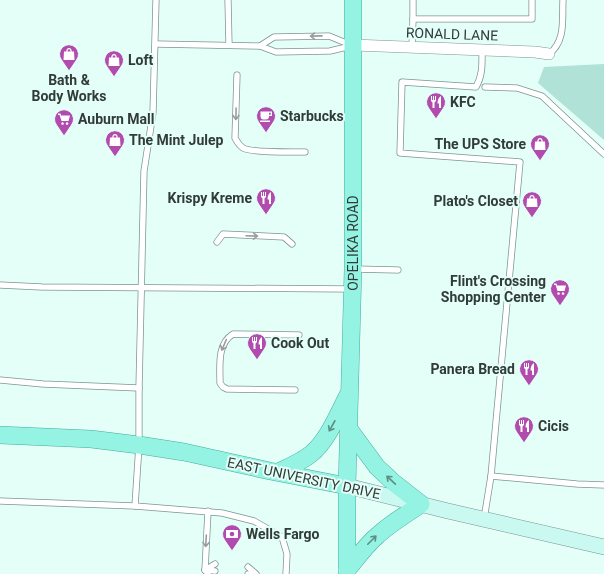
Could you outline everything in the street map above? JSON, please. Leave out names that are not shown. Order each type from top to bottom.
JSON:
[{"type":"main road","name":"OPELIKA ROAD","points":[[347,572],[347,486],[354,269],[353,0]]},
{"type":"main road","points":[[278,472],[311,454],[322,444],[350,391]]},
{"type":"main road","points":[[347,572],[364,548],[378,535],[400,518],[422,504],[393,482],[377,466],[349,428]]},
{"type":"main road","name":"EAST UNIVERSITY DRIVE","points":[[0,435],[91,439],[184,452],[347,486],[604,547]]},
{"type":"street","name":"RONALD LANE","points":[[353,45],[535,52],[549,54]]},
{"type":"lane","points":[[135,506],[139,445],[144,171],[153,113],[156,0]]},
{"type":"lane","points":[[228,0],[229,45]]},
{"type":"lane","points":[[412,47],[413,0]]},
{"type":"lane","points":[[413,19],[532,19],[532,0]]},
{"type":"lane","points":[[549,54],[554,50],[563,30],[563,0]]},
{"type":"lane","name":"RONALD LANE","points":[[260,46],[274,37],[329,36],[353,45]]},
{"type":"lane","name":"RONALD LANE","points":[[156,44],[260,46],[276,52],[330,51],[353,45]]},
{"type":"lane","points":[[482,50],[482,67],[480,79],[476,87],[402,82],[400,153],[520,162],[491,476],[484,519]]},
{"type":"lane","points":[[237,75],[235,138],[238,144],[244,148],[260,151],[305,152]]},
{"type":"lane","points":[[485,87],[517,88],[542,96],[604,154]]},
{"type":"lane","points":[[217,242],[222,234],[284,237],[292,244]]},
{"type":"lane","points":[[354,269],[398,270]]},
{"type":"lane","points":[[0,285],[42,287],[353,289]]},
{"type":"lane","points":[[295,390],[227,389],[223,387],[220,382],[221,347],[227,338],[233,334],[299,335]]},
{"type":"lane","points":[[0,380],[43,384],[139,388]]},
{"type":"lane","points":[[491,476],[604,485]]},
{"type":"lane","points":[[0,501],[135,506],[208,511],[254,521],[282,537],[287,554],[286,574]]},
{"type":"lane","points":[[207,572],[208,511]]},
{"type":"lane","points":[[207,572],[215,564]]},
{"type":"lane","points":[[207,572],[215,571]]},
{"type":"lane","points":[[249,572],[256,574]]},
{"type":"green space","points":[[604,64],[604,140],[538,83],[544,67]]},
{"type":"place","name":"Bath & Body Works","points":[[69,71]]},
{"type":"place","name":"Loft","points":[[114,77]]},
{"type":"place","name":"KFC","points":[[436,119]]},
{"type":"place","name":"Starbucks","points":[[266,133]]},
{"type":"place","name":"Auburn Mall","points":[[64,136]]},
{"type":"place","name":"The Mint Julep","points":[[115,157]]},
{"type":"place","name":"The UPS Store","points":[[540,161]]},
{"type":"place","name":"Krispy Kreme","points":[[266,215]]},
{"type":"place","name":"Plato's Closet","points":[[532,218]]},
{"type":"place","name":"Flint's Crossing Shopping Center","points":[[560,306]]},
{"type":"place","name":"Cook Out","points":[[257,360]]},
{"type":"place","name":"Panera Bread","points":[[529,386]]},
{"type":"place","name":"Cicis","points":[[524,443]]},
{"type":"place","name":"Wells Fargo","points":[[232,551]]}]
